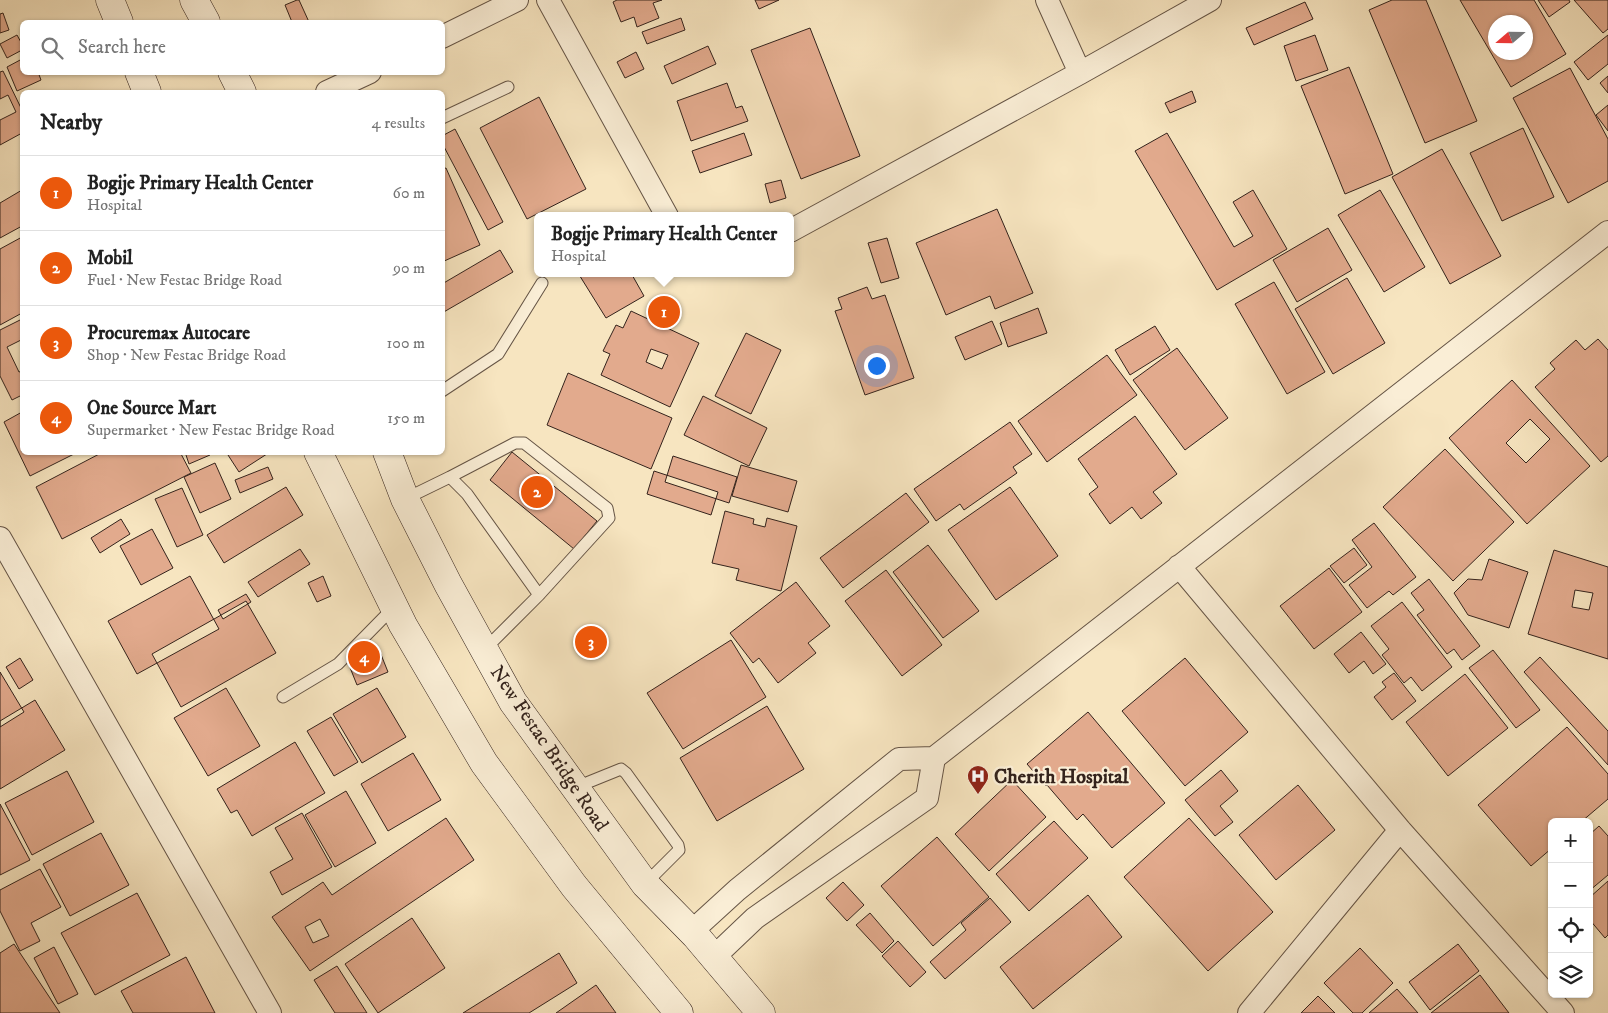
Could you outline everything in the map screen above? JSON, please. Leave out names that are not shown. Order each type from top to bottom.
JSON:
[{"type":"main road","points":[[110,0],[118,20]]},
{"type":"main road","points":[[194,0],[205,20]]},
{"type":"main road","points":[[140,75],[146,90]]},
{"type":"main road","points":[[234,75],[241,90]]},
{"type":"main road","points":[[319,455],[406,630],[484,764],[574,886],[679,1013]]},
{"type":"main road","name":"New Festac Bridge Road","points":[[388,455],[405,499],[448,584],[513,702],[645,884],[714,957],[760,1013]]},
{"type":"street","points":[[445,36],[517,0]]},
{"type":"street","points":[[548,0],[665,212]]},
{"type":"street","points":[[1047,0],[1080,73]]},
{"type":"street","points":[[794,229],[1210,0]]},
{"type":"street","points":[[331,90],[364,75]]},
{"type":"street","points":[[691,932],[737,890],[900,760],[934,758],[1608,232]]},
{"type":"street","points":[[0,538],[270,1013]]},
{"type":"street","points":[[1179,566],[1400,830],[1563,1013]]},
{"type":"street","points":[[714,957],[755,918],[927,798],[934,758]]},
{"type":"street","points":[[1249,1013],[1400,830]]},
{"type":"lane","points":[[445,117],[508,86]]},
{"type":"lane","points":[[445,389],[498,354],[542,283]]},
{"type":"lane","points":[[405,499],[515,443],[524,443],[607,508],[609,518],[539,595],[484,650]]},
{"type":"lane","points":[[450,477],[467,494],[539,595]]},
{"type":"lane","points":[[283,697],[338,664],[394,607]]},
{"type":"lane","points":[[574,788],[621,769],[626,773],[678,845],[679,850],[645,884]]},
{"type":"building","points":[[299,0],[308,20],[291,20],[285,5]]},
{"type":"building","points":[[617,0],[662,0],[653,3],[659,18],[637,27],[634,17],[621,22],[613,2]]},
{"type":"building","points":[[755,0],[779,0],[759,9]]},
{"type":"building","points":[[1392,0],[1426,0],[1477,121],[1425,143],[1369,10]]},
{"type":"building","points":[[1460,0],[1534,0],[1566,54],[1511,87],[1495,60],[1533,60],[1533,15],[1488,15],[1488,48]]},
{"type":"building","points":[[1538,0],[1569,0],[1570,2],[1549,17]]},
{"type":"building","points":[[1574,0],[1608,0],[1608,29],[1603,33]]},
{"type":"building","points":[[1305,2],[1313,19],[1254,45],[1246,28]]},
{"type":"building","points":[[3,13],[9,30],[0,33],[0,14]]},
{"type":"building","points":[[681,18],[685,30],[647,44],[642,32]]},
{"type":"building","points":[[810,28],[860,156],[801,179],[751,50]]},
{"type":"building","points":[[17,35],[20,40],[20,51],[7,58],[0,44]]},
{"type":"building","points":[[1315,35],[1328,70],[1296,81],[1284,46]]},
{"type":"building","points":[[1608,35],[1608,64],[1588,80],[1574,62]]},
{"type":"building","points":[[708,46],[716,64],[672,84],[664,66]]},
{"type":"building","points":[[636,52],[644,69],[625,78],[617,62]]},
{"type":"building","points":[[20,60],[20,75],[39,75],[41,80],[17,91],[7,67]]},
{"type":"building","points":[[1349,67],[1393,174],[1345,194],[1301,86]]},
{"type":"building","points":[[1570,68],[1608,139],[1608,181],[1568,203],[1513,98]]},
{"type":"building","points":[[3,71],[20,106],[20,134],[0,145],[0,120],[16,112],[8,95],[0,99],[0,72]]},
{"type":"building","points":[[1608,76],[1608,93],[1600,83]]},
{"type":"building","points":[[727,83],[736,108],[742,106],[748,121],[691,141],[677,101]]},
{"type":"building","points":[[1192,91],[1196,102],[1170,113],[1165,103]]},
{"type":"building","points":[[539,97],[586,189],[541,212],[534,212],[534,215],[527,219],[480,128]]},
{"type":"building","points":[[1608,105],[1608,131],[1596,115]]},
{"type":"building","points":[[1523,128],[1554,197],[1502,221],[1470,153]]},
{"type":"building","points":[[455,129],[503,222],[488,230],[445,149],[445,134]]},
{"type":"building","points":[[744,133],[752,155],[700,173],[692,151]]},
{"type":"building","points":[[1167,133],[1234,247],[1253,236],[1233,202],[1253,190],[1287,249],[1217,290],[1135,151]]},
{"type":"building","points":[[1442,149],[1501,256],[1450,284],[1392,177]]},
{"type":"building","points":[[445,168],[480,245],[445,261]]},
{"type":"building","points":[[781,180],[786,198],[770,203],[765,184]]},
{"type":"building","points":[[1380,190],[1425,267],[1384,292],[1338,215]]},
{"type":"building","points":[[20,191],[20,227],[0,238],[0,203]]},
{"type":"building","points":[[997,209],[1033,293],[995,309],[990,296],[946,315],[916,243]]},
{"type":"building","points":[[1328,228],[1352,270],[1297,302],[1273,260]]},
{"type":"building","points":[[20,238],[20,314],[0,325],[0,249]]},
{"type":"building","points":[[887,238],[899,278],[881,283],[868,243]]},
{"type":"building","points":[[500,250],[513,272],[445,311],[445,282]]},
{"type":"building","points":[[580,277],[633,277],[644,296],[606,318]]},
{"type":"building","points":[[1347,278],[1385,343],[1333,374],[1295,309]]},
{"type":"building","points":[[1274,282],[1325,372],[1287,394],[1235,304]]},
{"type":"building","points":[[867,287],[872,299],[885,295],[914,378],[865,395],[835,311],[842,309],[838,298]]},
{"type":"building","points":[[1038,308],[1047,333],[1008,347],[1000,323]]},
{"type":"building","points":[[631,311],[699,343],[670,407],[601,375],[610,354],[603,351],[616,325],[623,328]],"holes":[[[651,349],[668,355],[662,369],[646,362]]]},
{"type":"building","points":[[20,320],[20,340],[7,347],[20,372],[20,396],[12,400],[0,376],[0,330]]},
{"type":"building","points":[[992,321],[1002,344],[965,360],[955,337]]},
{"type":"building","points":[[1155,326],[1170,350],[1130,375],[1115,350]]},
{"type":"building","points":[[746,333],[781,350],[751,414],[715,396]]},
{"type":"building","points":[[1598,339],[1608,350],[1608,456],[1601,462],[1535,387],[1555,369],[1550,363],[1576,340],[1585,350]]},
{"type":"building","points":[[1177,348],[1228,418],[1185,450],[1133,380]]},
{"type":"building","points":[[1107,355],[1137,395],[1047,462],[1018,421]]},
{"type":"building","points":[[568,373],[672,418],[651,469],[547,425]]},
{"type":"building","points":[[1512,380],[1590,466],[1527,524],[1449,438]],"holes":[[[1530,419],[1550,439],[1526,463],[1506,443]]]},
{"type":"building","points":[[703,396],[767,428],[749,466],[684,435]]},
{"type":"building","points":[[20,413],[20,455],[72,455],[30,476],[4,422]]},
{"type":"building","points":[[1135,416],[1177,474],[1153,492],[1162,503],[1141,519],[1132,507],[1110,524],[1089,494],[1098,487],[1078,459]]},
{"type":"building","points":[[1010,422],[1032,454],[1013,467],[1017,473],[964,510],[960,504],[936,521],[914,489]]},
{"type":"building","points":[[1445,449],[1514,522],[1453,581],[1383,507]]},
{"type":"building","points":[[512,452],[597,521],[574,549],[490,480]]},
{"type":"building","points":[[97,455],[182,455],[191,473],[62,539],[36,487]]},
{"type":"building","points":[[186,455],[210,455],[189,464]]},
{"type":"building","points":[[228,455],[265,455],[239,472]]},
{"type":"building","points":[[673,456],[737,477],[729,503],[665,482]]},
{"type":"building","points":[[215,463],[231,499],[200,513],[184,477]]},
{"type":"building","points":[[741,465],[797,481],[788,512],[732,496]]},
{"type":"building","points":[[268,467],[273,479],[240,493],[235,480]]},
{"type":"building","points":[[654,471],[718,492],[711,515],[647,494]]},
{"type":"building","points":[[286,487],[303,515],[224,563],[207,535]]},
{"type":"building","points":[[1010,487],[1058,556],[996,600],[948,530]]},
{"type":"building","points":[[182,488],[203,535],[177,547],[155,499]]},
{"type":"building","points":[[906,493],[929,522],[843,588],[820,558]]},
{"type":"building","points":[[725,511],[754,519],[753,524],[765,527],[767,518],[797,526],[781,591],[736,580],[739,569],[712,563]]},
{"type":"building","points":[[121,519],[130,534],[100,553],[91,538]]},
{"type":"building","points":[[1374,523],[1416,577],[1393,595],[1389,591],[1367,608],[1349,585],[1372,567],[1352,540]]},
{"type":"building","points":[[152,529],[173,568],[141,585],[120,546]]},
{"type":"building","points":[[928,545],[979,611],[943,638],[893,572]]},
{"type":"building","points":[[1354,548],[1367,565],[1344,583],[1330,566]]},
{"type":"building","points":[[300,549],[310,564],[258,597],[248,582]]},
{"type":"building","points":[[1554,550],[1608,567],[1608,659],[1528,634]],"holes":[[[1575,590],[1593,593],[1589,610],[1572,607]]]},
{"type":"building","points":[[1489,559],[1528,572],[1509,628],[1468,615],[1454,593],[1468,579],[1482,580]]},
{"type":"building","points":[[1329,568],[1362,612],[1314,649],[1280,606]]},
{"type":"building","points":[[886,570],[942,645],[902,676],[845,601]]},
{"type":"building","points":[[190,576],[219,629],[137,674],[108,621]]},
{"type":"building","points":[[323,576],[331,596],[317,602],[308,583]]},
{"type":"building","points":[[1429,579],[1480,646],[1462,660],[1454,649],[1447,654],[1417,615],[1424,610],[1411,593]]},
{"type":"building","points":[[796,582],[830,626],[808,643],[816,653],[778,683],[759,658],[753,663],[730,633]]},
{"type":"building","points":[[246,594],[251,602],[223,619],[218,610]]},
{"type":"building","points":[[246,601],[276,653],[181,707],[152,654]]},
{"type":"building","points":[[1402,602],[1452,667],[1422,691],[1411,677],[1404,683],[1382,655],[1389,649],[1371,626]]},
{"type":"building","points":[[1361,632],[1386,664],[1373,674],[1364,661],[1349,673],[1334,654]]},
{"type":"building","points":[[731,640],[766,697],[683,749],[647,693]]},
{"type":"building","points":[[378,647],[388,672],[357,685],[347,660]]},
{"type":"building","points":[[1493,650],[1540,710],[1516,728],[1469,668]]},
{"type":"building","points":[[1540,657],[1608,731],[1608,765],[1524,672]]},
{"type":"building","points":[[20,658],[33,680],[19,689],[6,667]]},
{"type":"building","points":[[1185,658],[1248,732],[1185,786],[1122,711]]},
{"type":"building","points":[[0,672],[24,712],[0,727]]},
{"type":"building","points":[[1394,673],[1416,701],[1392,720],[1374,697],[1386,687],[1382,682]]},
{"type":"building","points":[[1465,674],[1508,728],[1448,776],[1406,722]]},
{"type":"building","points":[[226,688],[260,746],[208,776],[174,718]]},
{"type":"building","points":[[377,688],[406,737],[362,763],[333,714]]},
{"type":"building","points":[[35,700],[65,750],[0,789],[0,721]]},
{"type":"building","points":[[767,706],[804,769],[717,821],[680,758]]},
{"type":"building","points":[[1088,712],[1165,803],[1112,848],[1083,814],[1077,820],[1027,764]]},
{"type":"building","points":[[331,717],[358,762],[334,776],[307,731]]},
{"type":"building","points":[[1567,727],[1608,774],[1608,799],[1586,818],[1548,818],[1548,851],[1531,866],[1478,805]]},
{"type":"building","points":[[295,742],[325,793],[252,836],[237,810],[231,813],[217,789]]},
{"type":"building","points":[[413,753],[441,800],[388,831],[361,784]]},
{"type":"building","points":[[1221,770],[1238,791],[1220,806],[1233,822],[1215,836],[1185,800]]},
{"type":"building","points":[[67,771],[94,822],[32,855],[5,803]]},
{"type":"building","points":[[1012,780],[1046,817],[989,871],[955,834]]},
{"type":"building","points":[[1298,785],[1335,830],[1276,880],[1239,835]]},
{"type":"building","points":[[346,791],[376,843],[335,867],[305,815]]},
{"type":"building","points":[[0,804],[30,860],[0,875]]},
{"type":"building","points":[[302,813],[332,867],[282,895],[270,872],[293,859],[275,828]]},
{"type":"building","points":[[446,818],[474,860],[310,971],[272,917],[323,882],[332,895]],"holes":[[[320,919],[329,936],[313,943],[305,927]]]},
{"type":"building","points":[[1189,818],[1273,912],[1208,971],[1124,877]]},
{"type":"building","points":[[1054,821],[1088,858],[1029,911],[996,874]]},
{"type":"building","points":[[1599,826],[1608,836],[1608,875],[1593,888],[1593,863],[1593,831]]},
{"type":"building","points":[[101,833],[129,885],[70,916],[43,864]]},
{"type":"building","points":[[937,837],[989,897],[933,946],[881,886]]},
{"type":"building","points":[[40,869],[61,907],[31,923],[40,941],[20,951],[0,911],[0,890]]},
{"type":"building","points":[[1608,881],[1608,935],[1605,938],[1593,924],[1593,894]]},
{"type":"building","points":[[843,882],[864,905],[847,921],[826,898]]},
{"type":"building","points":[[137,893],[170,955],[95,995],[61,933]]},
{"type":"building","points":[[1088,895],[1122,937],[1033,1009],[1000,967]]},
{"type":"building","points":[[990,898],[1011,922],[945,979],[930,962],[966,930],[961,923]]},
{"type":"building","points":[[870,913],[894,941],[882,953],[856,925]]},
{"type":"building","points":[[412,918],[445,968],[378,1013],[345,964]]},
{"type":"building","points":[[898,941],[926,972],[910,987],[882,956]]},
{"type":"building","points":[[14,944],[60,1013],[0,1013],[0,953]]},
{"type":"building","points":[[1458,944],[1479,971],[1430,1010],[1409,982]]},
{"type":"building","points":[[54,947],[78,994],[58,1004],[34,958]]},
{"type":"building","points":[[1360,948],[1393,983],[1362,1013],[1353,1013],[1324,983]]},
{"type":"building","points":[[559,953],[577,983],[529,1013],[463,1013]]},
{"type":"building","points":[[186,957],[215,1013],[133,1013],[121,991]]},
{"type":"building","points":[[337,966],[367,1013],[335,1013],[314,980]]},
{"type":"building","points":[[1480,975],[1509,1013],[1431,1013]]},
{"type":"building","points":[[596,985],[616,1013],[556,1013]]},
{"type":"building","points":[[1397,989],[1418,1013],[1369,1013]]},
{"type":"building","points":[[1318,996],[1335,1013],[1301,1013]]},
{"type":"place","name":"Bogije Primary Health Center","points":[[664,312]]},
{"type":"place","name":"Mobil","points":[[537,492]]},
{"type":"place","name":"Procuremax Autocare","points":[[591,642]]},
{"type":"place","name":"One Source Mart","points":[[364,657]]},
{"type":"place","name":"Cherith Hospital","points":[[978,795]]}]
